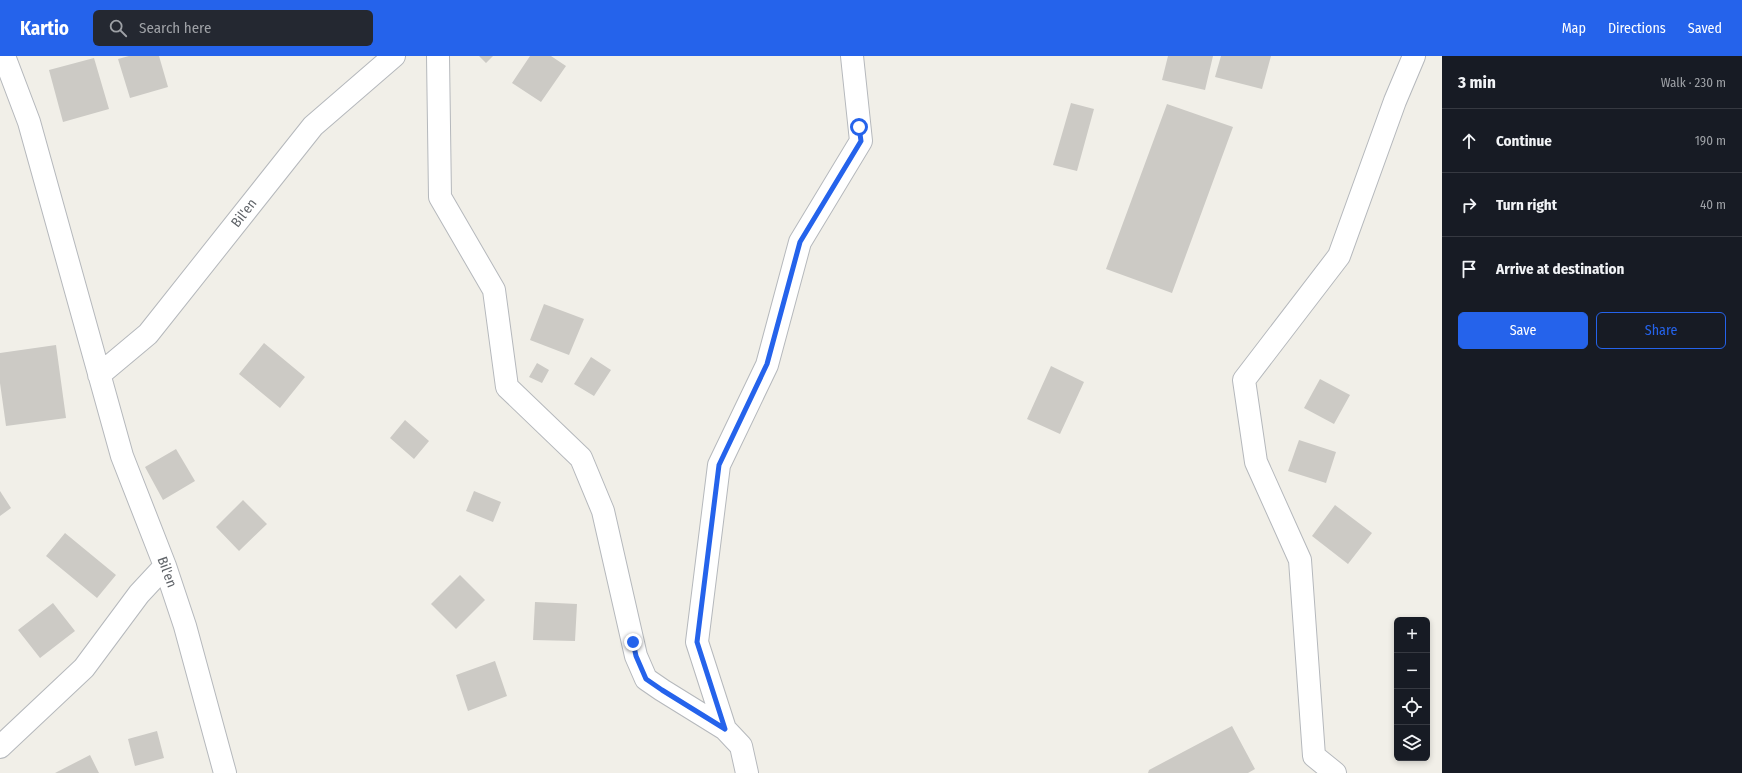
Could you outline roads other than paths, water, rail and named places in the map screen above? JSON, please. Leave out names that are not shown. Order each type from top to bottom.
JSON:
[{"type":"street","name":"Bil'en","points":[[4,56],[29,122],[122,456],[165,566],[185,626],[225,773]]},
{"type":"street","name":"Bil'en","points":[[99,375],[148,334],[313,126],[394,56]]},
{"type":"street","points":[[438,56],[440,197],[494,290],[507,387],[581,458],[603,511],[636,656],[646,679],[725,729],[741,746],[747,773]]},
{"type":"street","points":[[725,729],[697,642],[719,465],[767,364],[800,242],[861,141],[852,56]]},
{"type":"street","points":[[1335,773],[1314,756],[1300,560],[1256,462],[1244,380],[1339,256],[1395,101],[1414,56]]},
{"type":"street","points":[[0,748],[84,668],[139,594],[165,566]]}]
